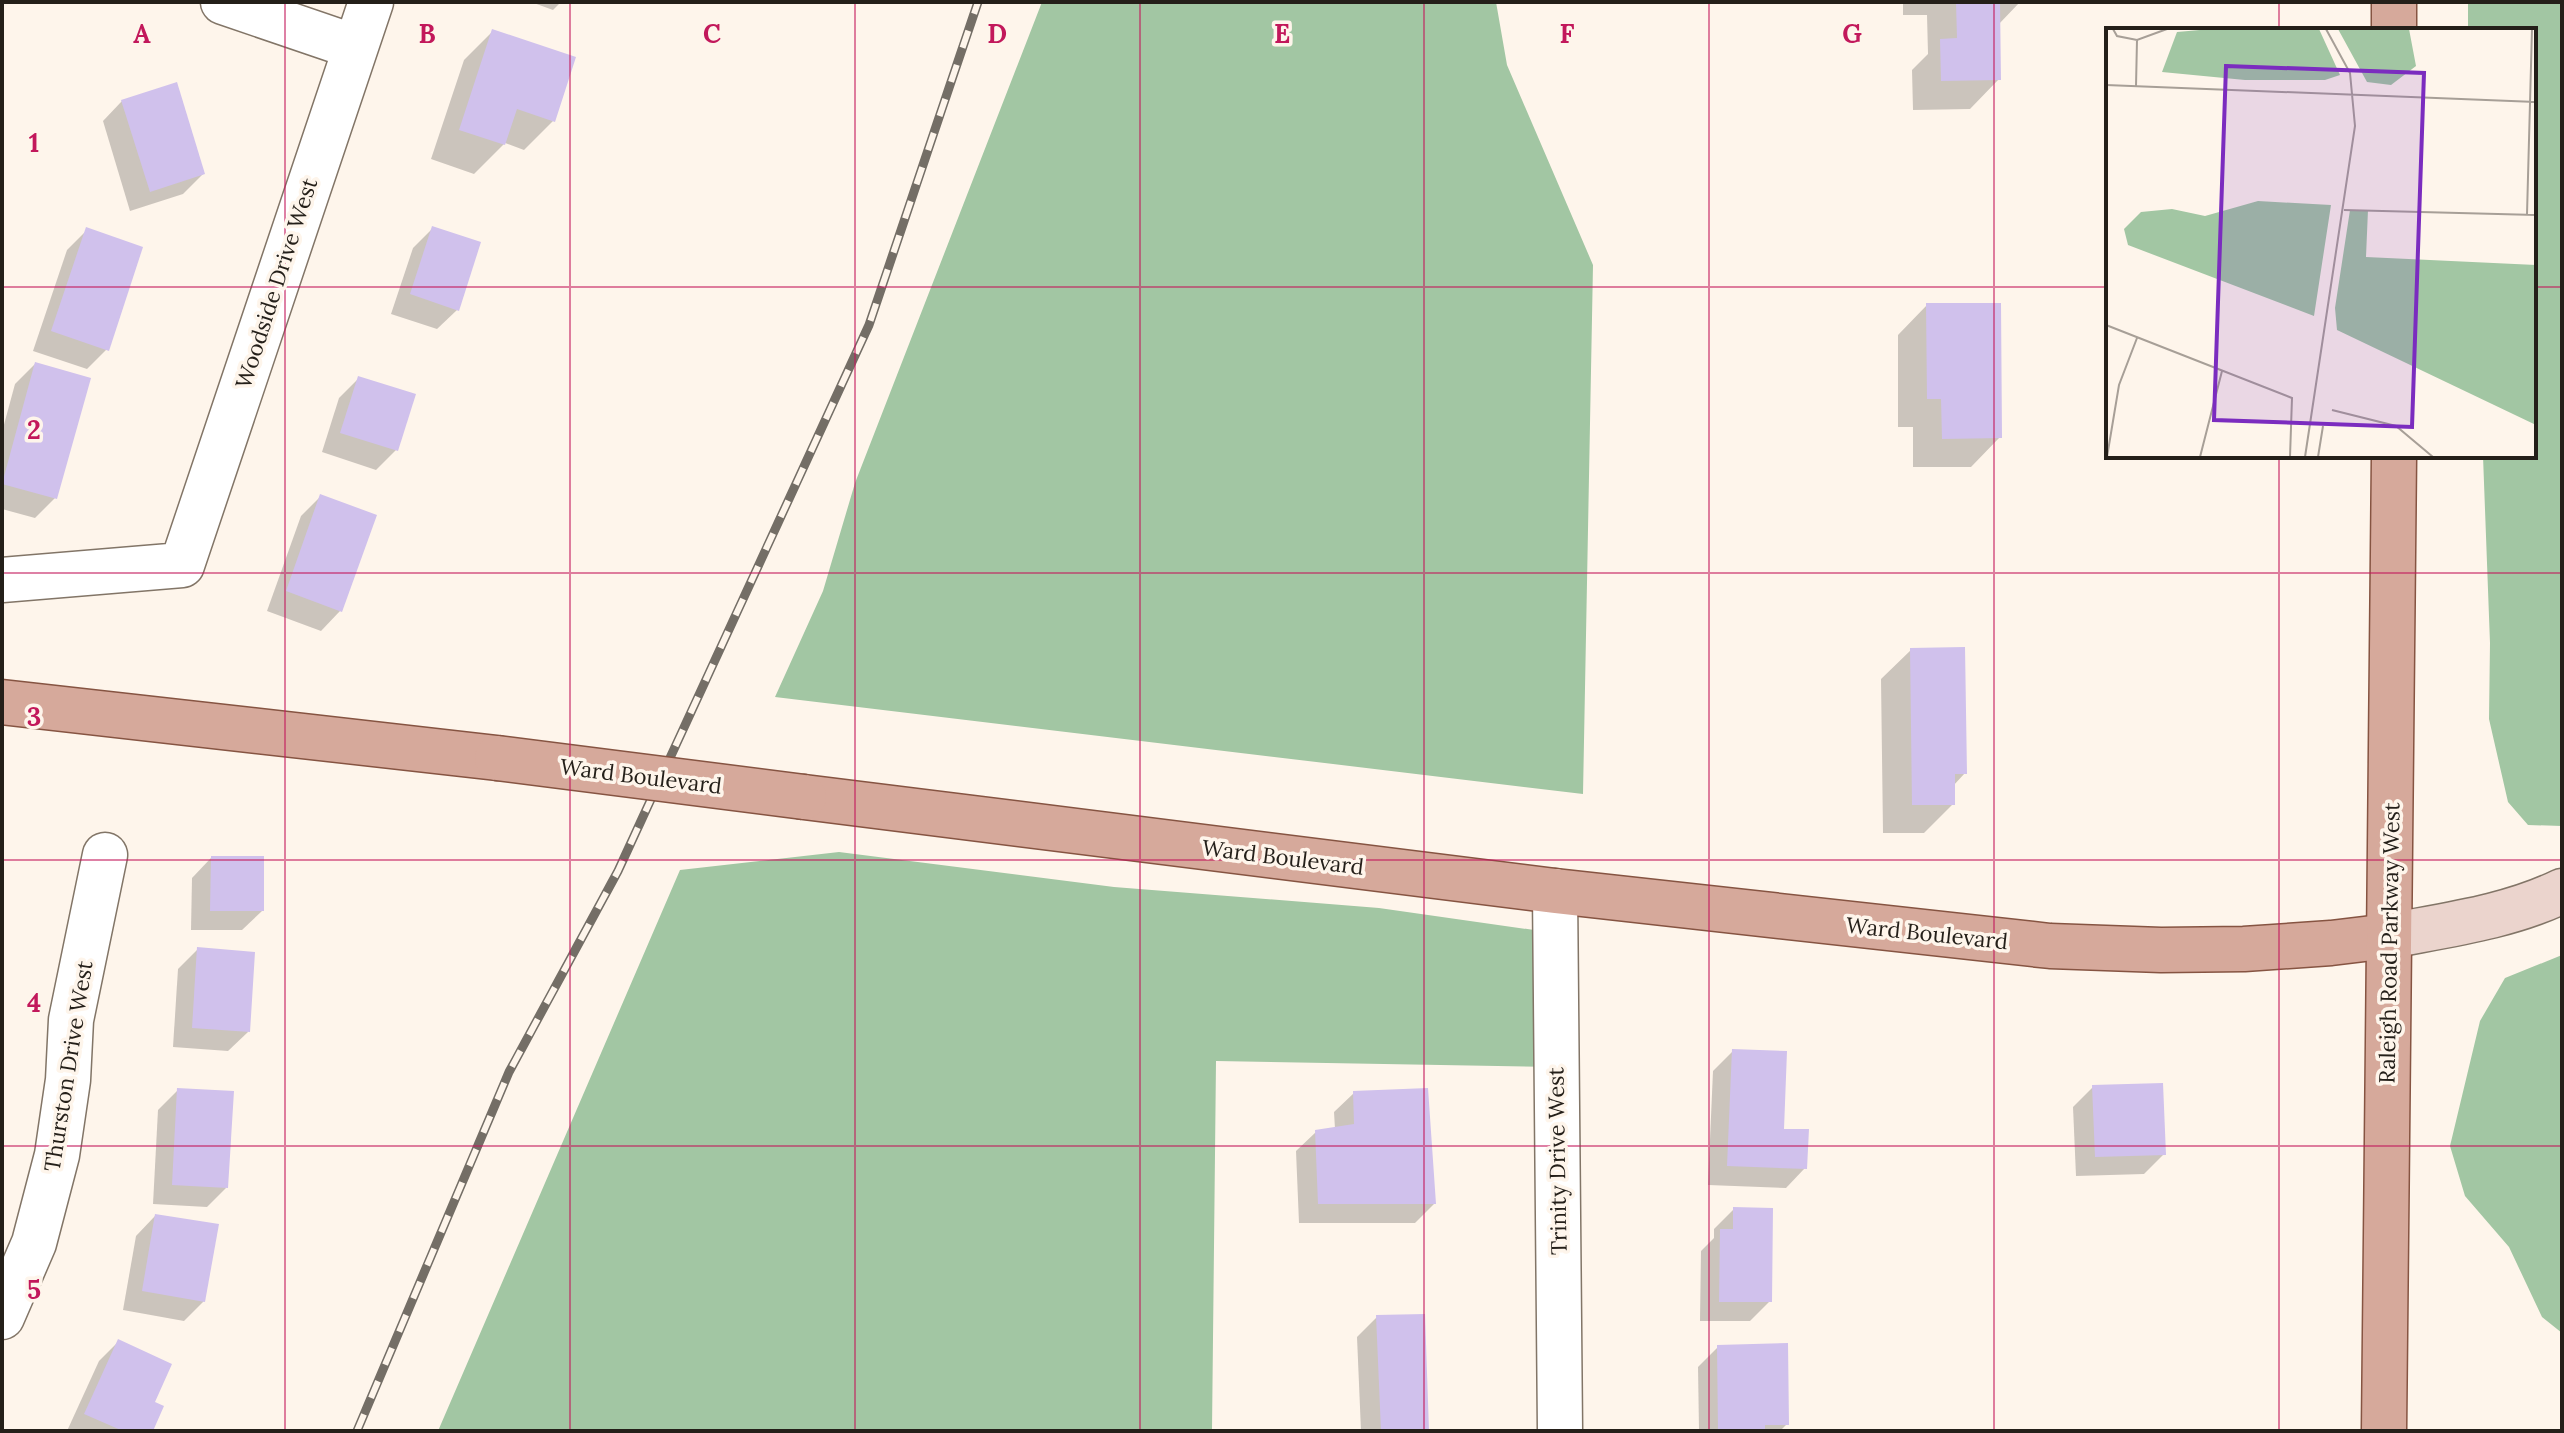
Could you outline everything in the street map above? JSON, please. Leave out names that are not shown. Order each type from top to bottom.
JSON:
[{"type":"main road","points":[[2394,2],[2394,28]]},
{"type":"main road","name":"Raleigh Road Parkway West","points":[[2384,1431],[2394,458]]},
{"type":"main road","name":"Ward Boulevard","points":[[2,702],[497,758],[1555,891],[2050,946],[2161,950],[2244,949],[2331,943],[2389,936],[2472,919],[2541,901],[2562,891]]},
{"type":"street","points":[[223,2],[355,47]]},
{"type":"street","name":"Woodside Drive West","points":[[2,580],[182,565],[371,2]]},
{"type":"street","name":"Thurston Drive West","points":[[2,1317],[34,1243],[57,1155],[68,1080],[71,1020],[105,855]]},
{"type":"street","name":"Trinity Drive West","points":[[1555,891],[1560,1431]]},
{"type":"green space","points":[[1042,2],[1496,2],[1507,65],[1593,265],[1583,794],[775,697],[823,591],[855,483]]},
{"type":"green space","points":[[2468,2],[2562,2],[2562,826],[2528,825],[2508,802],[2489,719],[2490,643],[2483,458],[2536,458],[2536,28],[2468,28]]},
{"type":"green space","points":[[839,852],[1114,887],[1379,908],[1555,933],[1557,1067],[1216,1061],[1212,1431],[438,1431],[680,870]]},
{"type":"green space","points":[[2562,955],[2562,1333],[2542,1317],[2509,1247],[2465,1196],[2450,1146],[2480,1021],[2505,978]]},
{"type":"building","points":[[1956,2],[2000,2],[2001,80],[1941,81],[1940,39],[1957,38]]},
{"type":"building","points":[[492,29],[576,57],[555,122],[517,109],[505,145],[459,130]]},
{"type":"building","points":[[177,82],[205,174],[150,192],[121,100]]},
{"type":"building","points":[[432,226],[481,242],[459,311],[410,294]]},
{"type":"building","points":[[86,227],[143,247],[109,351],[51,331]]},
{"type":"building","points":[[1926,303],[2001,303],[2002,438],[1942,439],[1941,399],[1927,399]]},
{"type":"building","points":[[35,362],[91,378],[57,499],[2,484]]},
{"type":"building","points":[[358,376],[416,394],[398,451],[340,433]]},
{"type":"building","points":[[320,494],[377,515],[342,612],[286,591]]},
{"type":"building","points":[[1965,647],[1967,774],[1955,774],[1955,805],[1912,805],[1910,648]]},
{"type":"building","points":[[211,856],[264,856],[264,911],[210,911]]},
{"type":"building","points":[[197,947],[255,952],[250,1032],[192,1028]]},
{"type":"building","points":[[1732,1049],[1787,1051],[1784,1129],[1809,1129],[1807,1169],[1727,1166]]},
{"type":"building","points":[[2163,1083],[2166,1155],[2095,1157],[2092,1085]]},
{"type":"building","points":[[177,1088],[234,1091],[228,1188],[172,1185]]},
{"type":"building","points":[[1428,1088],[1436,1204],[1318,1204],[1315,1130],[1354,1124],[1353,1091]]},
{"type":"building","points":[[1733,1207],[1773,1208],[1772,1302],[1719,1302],[1720,1229],[1733,1229]]},
{"type":"building","points":[[155,1214],[219,1224],[205,1302],[142,1291]]},
{"type":"building","points":[[1425,1314],[1429,1431],[1381,1431],[1376,1315]]},
{"type":"building","points":[[118,1339],[172,1364],[155,1402],[164,1406],[153,1431],[123,1431],[84,1414]]},
{"type":"building","points":[[1788,1343],[1789,1425],[1765,1425],[1765,1431],[1718,1431],[1717,1345]]},
{"type":"railway","points":[[357,1431],[509,1072],[618,871],[869,325],[978,2]]}]
